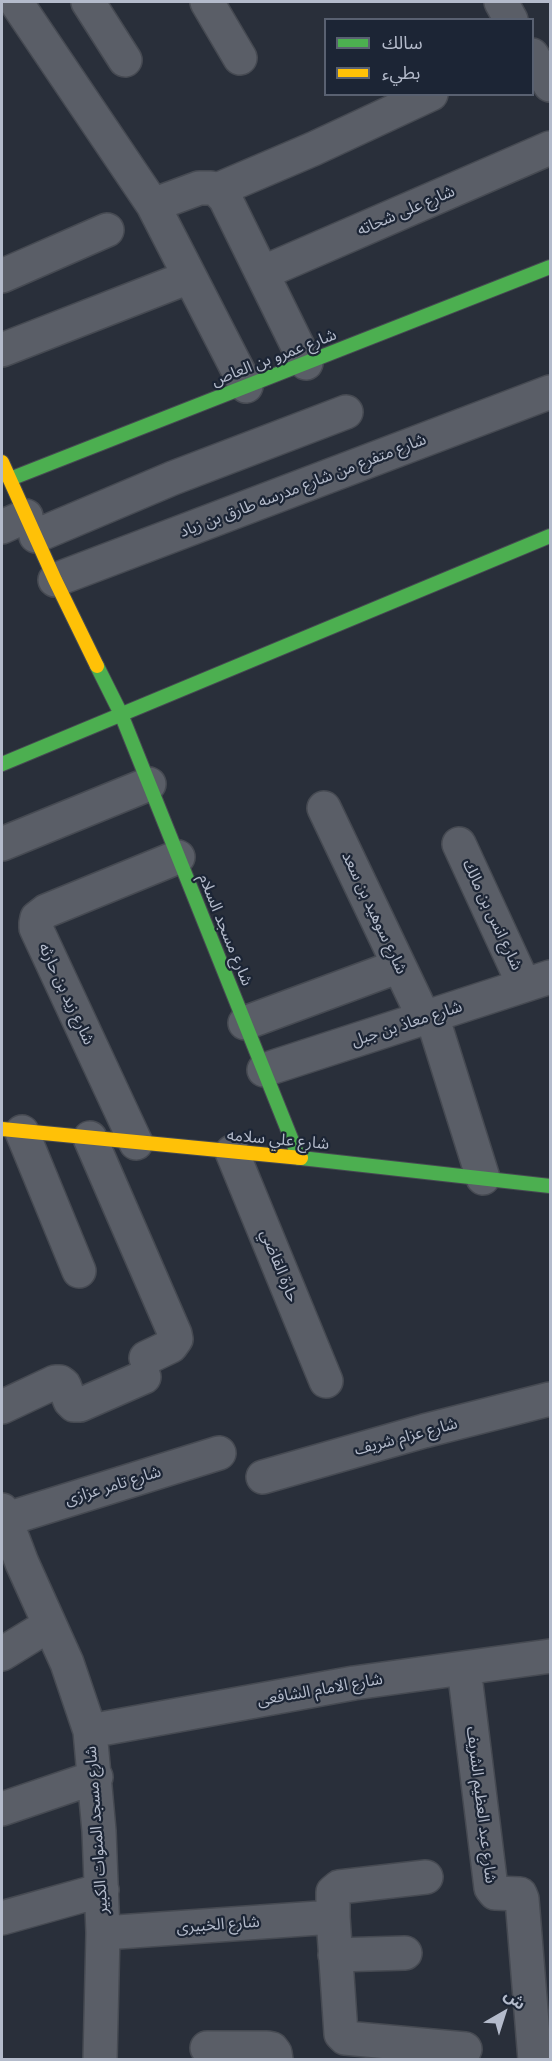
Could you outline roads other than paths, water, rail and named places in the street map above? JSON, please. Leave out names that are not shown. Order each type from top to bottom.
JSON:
[{"type":"street","points":[[16,2],[153,205],[246,386]]},
{"type":"street","points":[[88,2],[125,60]]},
{"type":"street","points":[[207,2],[240,58]]},
{"type":"street","points":[[501,2],[510,18]]},
{"type":"street","points":[[534,58],[550,86]]},
{"type":"street","points":[[218,190],[427,96]]},
{"type":"street","name":"شارع على شحاته","points":[[262,273],[550,148]]},
{"type":"street","points":[[153,205],[199,188],[218,190],[231,208],[306,363]]},
{"type":"street","points":[[2,276],[107,230]]},
{"type":"street","name":"شارع عمرو بن العاص","points":[[9,479],[550,267]]},
{"type":"street","points":[[2,350],[189,277]]},
{"type":"street","name":"شارع متفرع من شارع مدرسه طارق بن زياد","points":[[55,580],[550,392]]},
{"type":"street","points":[[21,526],[173,478],[346,412]]},
{"type":"street","name":"شارع مسجد السلام","points":[[2,462],[9,479],[21,526],[55,580],[121,714],[298,1158]]},
{"type":"street","points":[[2,764],[550,536]]},
{"type":"street","points":[[2,844],[149,784]]},
{"type":"street","name":"شارع سوهيد بن سعد","points":[[324,808],[399,966],[428,1017],[483,1178]]},
{"type":"street","name":"شارع انس بن مالك","points":[[459,844],[537,981]]},
{"type":"street","name":"شارع زيد بن حارثه","points":[[136,1143],[36,928],[36,923],[46,911],[178,857]]},
{"type":"street","points":[[245,1023],[399,966]]},
{"type":"street","name":"شارع معاذ بن جبل","points":[[264,1070],[537,981]]},
{"type":"street","points":[[12,1131],[79,1271]]},
{"type":"street","name":"شارع علي سلامه","points":[[12,1131],[298,1158],[550,1186]]},
{"type":"street","points":[[2,1407],[56,1382],[64,1386],[74,1405],[80,1405],[145,1367],[176,1340],[90,1138]]},
{"type":"street","name":"حارة القاضي","points":[[232,1152],[326,1380]]},
{"type":"street","name":"شارع عزام شريف","points":[[263,1477],[424,1431],[550,1399]]},
{"type":"street","name":"شارع تامر عزازى","points":[[4,1515],[219,1453]]},
{"type":"street","name":"شارع مسجد المنوات الكبير","points":[[4,1515],[13,1542],[68,1663],[90,1731],[96,1777],[102,1890],[100,2060]]},
{"type":"street","points":[[2,1654],[49,1625]]},
{"type":"street","name":"شارع الامام الشافعى","points":[[90,1731],[354,1683],[550,1656]]},
{"type":"street","name":"شارع عبد العظيم الشريف","points":[[464,1668],[490,1888],[495,1893],[520,1894],[522,1899],[534,2060]]},
{"type":"street","points":[[2,1809],[96,1777]]},
{"type":"street","points":[[426,1877],[339,1887],[332,1896],[340,2034],[345,2038],[465,2049]]},
{"type":"street","points":[[2,1918],[102,1890]]},
{"type":"street","name":"شارع الخبيرى","points":[[103,1933],[333,1917]]},
{"type":"street","points":[[335,1954],[405,1953]]},
{"type":"street","points":[[207,2048],[267,2048],[272,2049],[275,2053],[276,2060]]}]
